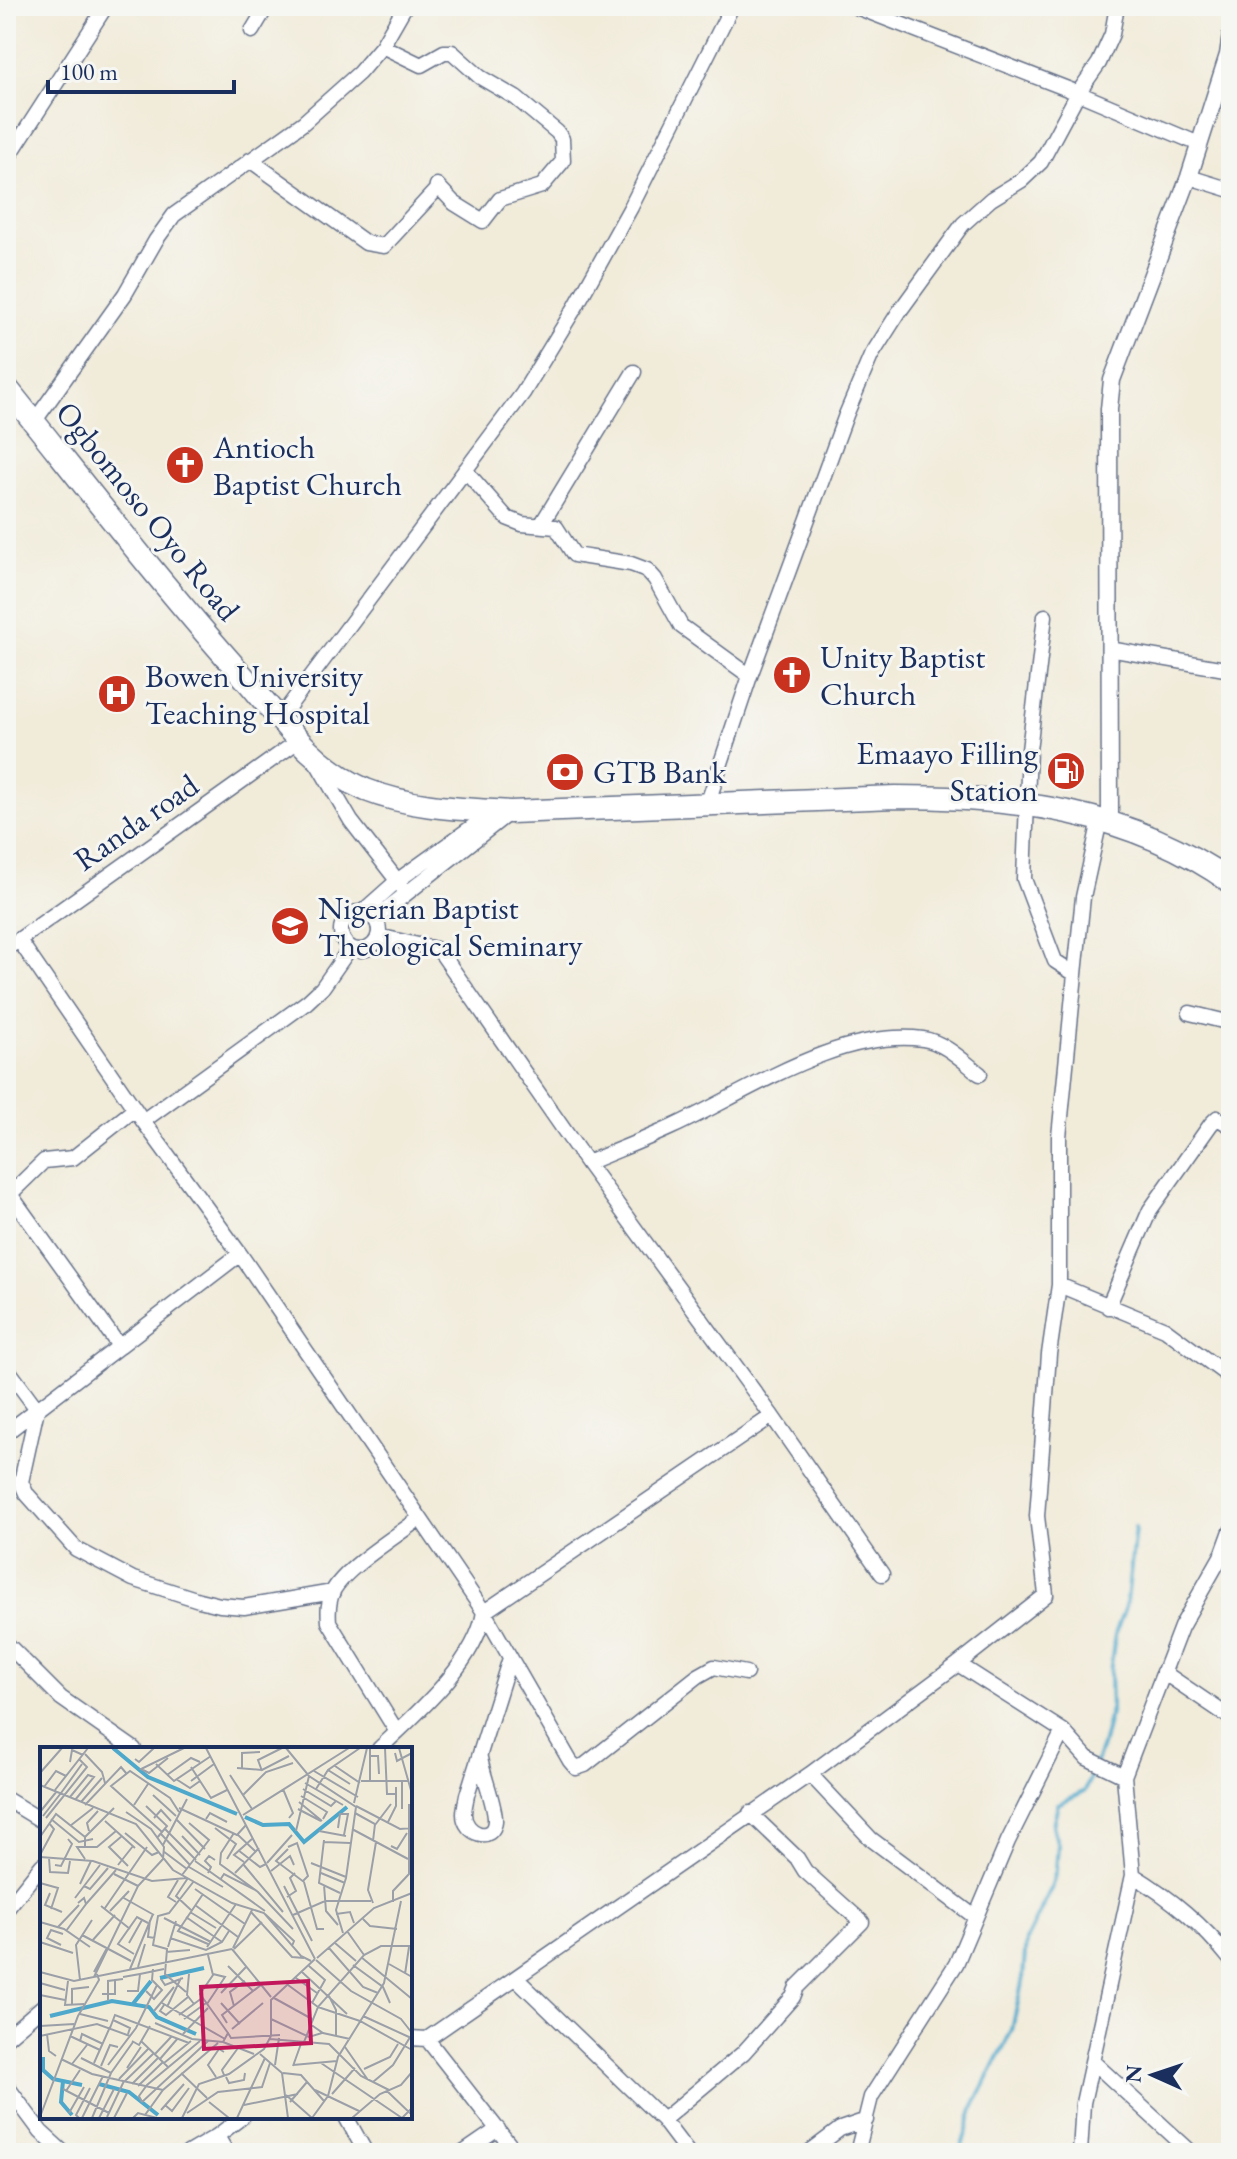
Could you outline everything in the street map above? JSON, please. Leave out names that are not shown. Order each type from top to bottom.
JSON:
[{"type":"highway","name":"Ogbomoso Oyo Road","points":[[6,387],[172,596],[303,745],[326,765],[365,789],[408,802],[502,812],[895,797],[950,797],[1027,804],[1105,820],[1175,849],[1231,882]]},
{"type":"street","points":[[6,161],[11,143],[106,6]]},
{"type":"street","points":[[252,31],[267,6]]},
{"type":"street","points":[[34,422],[125,294],[174,215],[303,123],[359,73],[382,46],[405,6]]},
{"type":"street","points":[[280,718],[523,393],[631,207],[732,6]]},
{"type":"street","points":[[854,6],[1078,93],[1199,144]]},
{"type":"street","points":[[707,805],[750,676],[846,415],[871,356],[963,224],[1041,162],[1078,93],[1099,63],[1112,34],[1117,6]]},
{"type":"street","points":[[412,2038],[427,2039],[810,1774],[1046,1595],[1037,1516],[1049,1354],[1059,1285],[1059,1137],[1083,897],[1105,820],[1109,409],[1112,380],[1189,177],[1228,55],[1231,35]]},
{"type":"street","points":[[250,160],[366,243],[384,246],[436,190],[437,185],[454,203],[483,221],[500,199],[542,186],[563,161],[562,139],[557,132],[516,98],[480,77],[452,52],[444,52],[421,65],[382,46]]},
{"type":"street","points":[[1189,177],[1231,190]]},
{"type":"street","points":[[541,525],[634,372]]},
{"type":"street","points":[[465,470],[507,518],[522,524],[556,527],[574,555],[631,564],[647,570],[681,626],[750,676]]},
{"type":"street","points":[[1045,616],[1029,750],[1024,879],[1055,961],[1075,974]]},
{"type":"street","points":[[1109,649],[1231,670]]},
{"type":"street","points":[[303,745],[351,821],[401,886]]},
{"type":"street","name":"Randa road","points":[[6,949],[303,745]]},
{"type":"street","points":[[378,936],[367,949],[350,948],[343,939],[341,929],[350,915],[367,916],[401,886],[502,812]]},
{"type":"street","points":[[367,916],[378,936],[436,949],[442,954],[587,1163],[772,1416],[882,1574]]},
{"type":"street","points":[[19,940],[139,1115],[240,1254],[484,1612],[576,1768],[585,1765],[698,1676],[714,1667],[746,1673]]},
{"type":"street","points":[[119,1346],[8,1196],[44,1161],[73,1158],[307,1002],[322,988],[350,948]]},
{"type":"street","points":[[1190,1013],[1231,1023]]},
{"type":"street","points":[[587,1163],[672,1127],[789,1070],[860,1041],[924,1039],[941,1045],[980,1074]]},
{"type":"street","points":[[1108,1307],[1162,1191],[1217,1118],[1231,1126]]},
{"type":"street","points":[[6,1433],[240,1254]]},
{"type":"street","points":[[1059,1285],[1165,1329],[1231,1378]]},
{"type":"street","points":[[6,1367],[37,1409],[21,1482],[26,1493],[76,1549],[133,1579],[220,1605],[244,1607],[333,1592]]},
{"type":"street","points":[[381,1747],[433,1698],[475,1641],[484,1612],[772,1416]]},
{"type":"street","points":[[397,1732],[329,1622],[327,1609],[333,1592],[345,1576],[420,1518]]},
{"type":"street","points":[[1080,2153],[1083,2103],[1133,1875],[1124,1776],[1181,1627],[1223,1553],[1231,1531]]},
{"type":"street","points":[[6,1643],[61,1698],[131,1747]]},
{"type":"street","points":[[480,1758],[510,1658]]},
{"type":"street","points":[[958,1664],[1063,1731],[1087,1758],[1124,1776]]},
{"type":"street","points":[[1163,1672],[1231,1718]]},
{"type":"street","points":[[857,2153],[871,2097],[956,1964],[1008,1841],[1063,1731]]},
{"type":"street","points":[[810,1774],[871,1839],[975,1917]]},
{"type":"street","points":[[6,1799],[40,1820]]},
{"type":"street","points":[[663,2120],[743,2053],[793,1997],[797,1987],[862,1922],[805,1871],[797,1858],[750,1813]]},
{"type":"street","points":[[6,1910],[40,1868]]},
{"type":"street","points":[[1133,1875],[1191,1915],[1231,1960]]},
{"type":"street","points":[[516,1978],[663,2120],[688,2153]]},
{"type":"street","points":[[6,2038],[40,2009]]},
{"type":"street","points":[[427,2039],[516,2153]]},
{"type":"street","points":[[1092,2061],[1192,2153]]},
{"type":"street","points":[[6,2085],[41,2132],[64,2153]]},
{"type":"street","points":[[188,2153],[239,2119]]},
{"type":"street","points":[[347,2119],[366,2153]]},
{"type":"street","points":[[808,2153],[840,2129],[866,2120]]},
{"type":"street","points":[[463,2153],[498,2129]]},
{"type":"street","points":[[217,2136],[227,2153]]},
{"type":"waterway","points":[[960,2153],[974,2106],[1012,2030],[1023,1978],[1026,1940],[1051,1889],[1056,1870],[1058,1846],[1053,1825],[1058,1804],[1085,1791],[1102,1746],[1111,1709],[1110,1672],[1115,1635],[1127,1601],[1135,1528]]},
{"type":"place","name":"Antioch Baptist Church","points":[[185,465]]},
{"type":"place","name":"Unity Baptist Church","points":[[792,675]]},
{"type":"place","name":"Bowen University Teaching Hospital","points":[[117,694]]},
{"type":"place","name":"Emaayo Filling Station","points":[[1066,771]]},
{"type":"place","name":"GTB Bank","points":[[565,772]]},
{"type":"place","name":"Nigerian Baptist Theological Seminary","points":[[290,926]]}]
